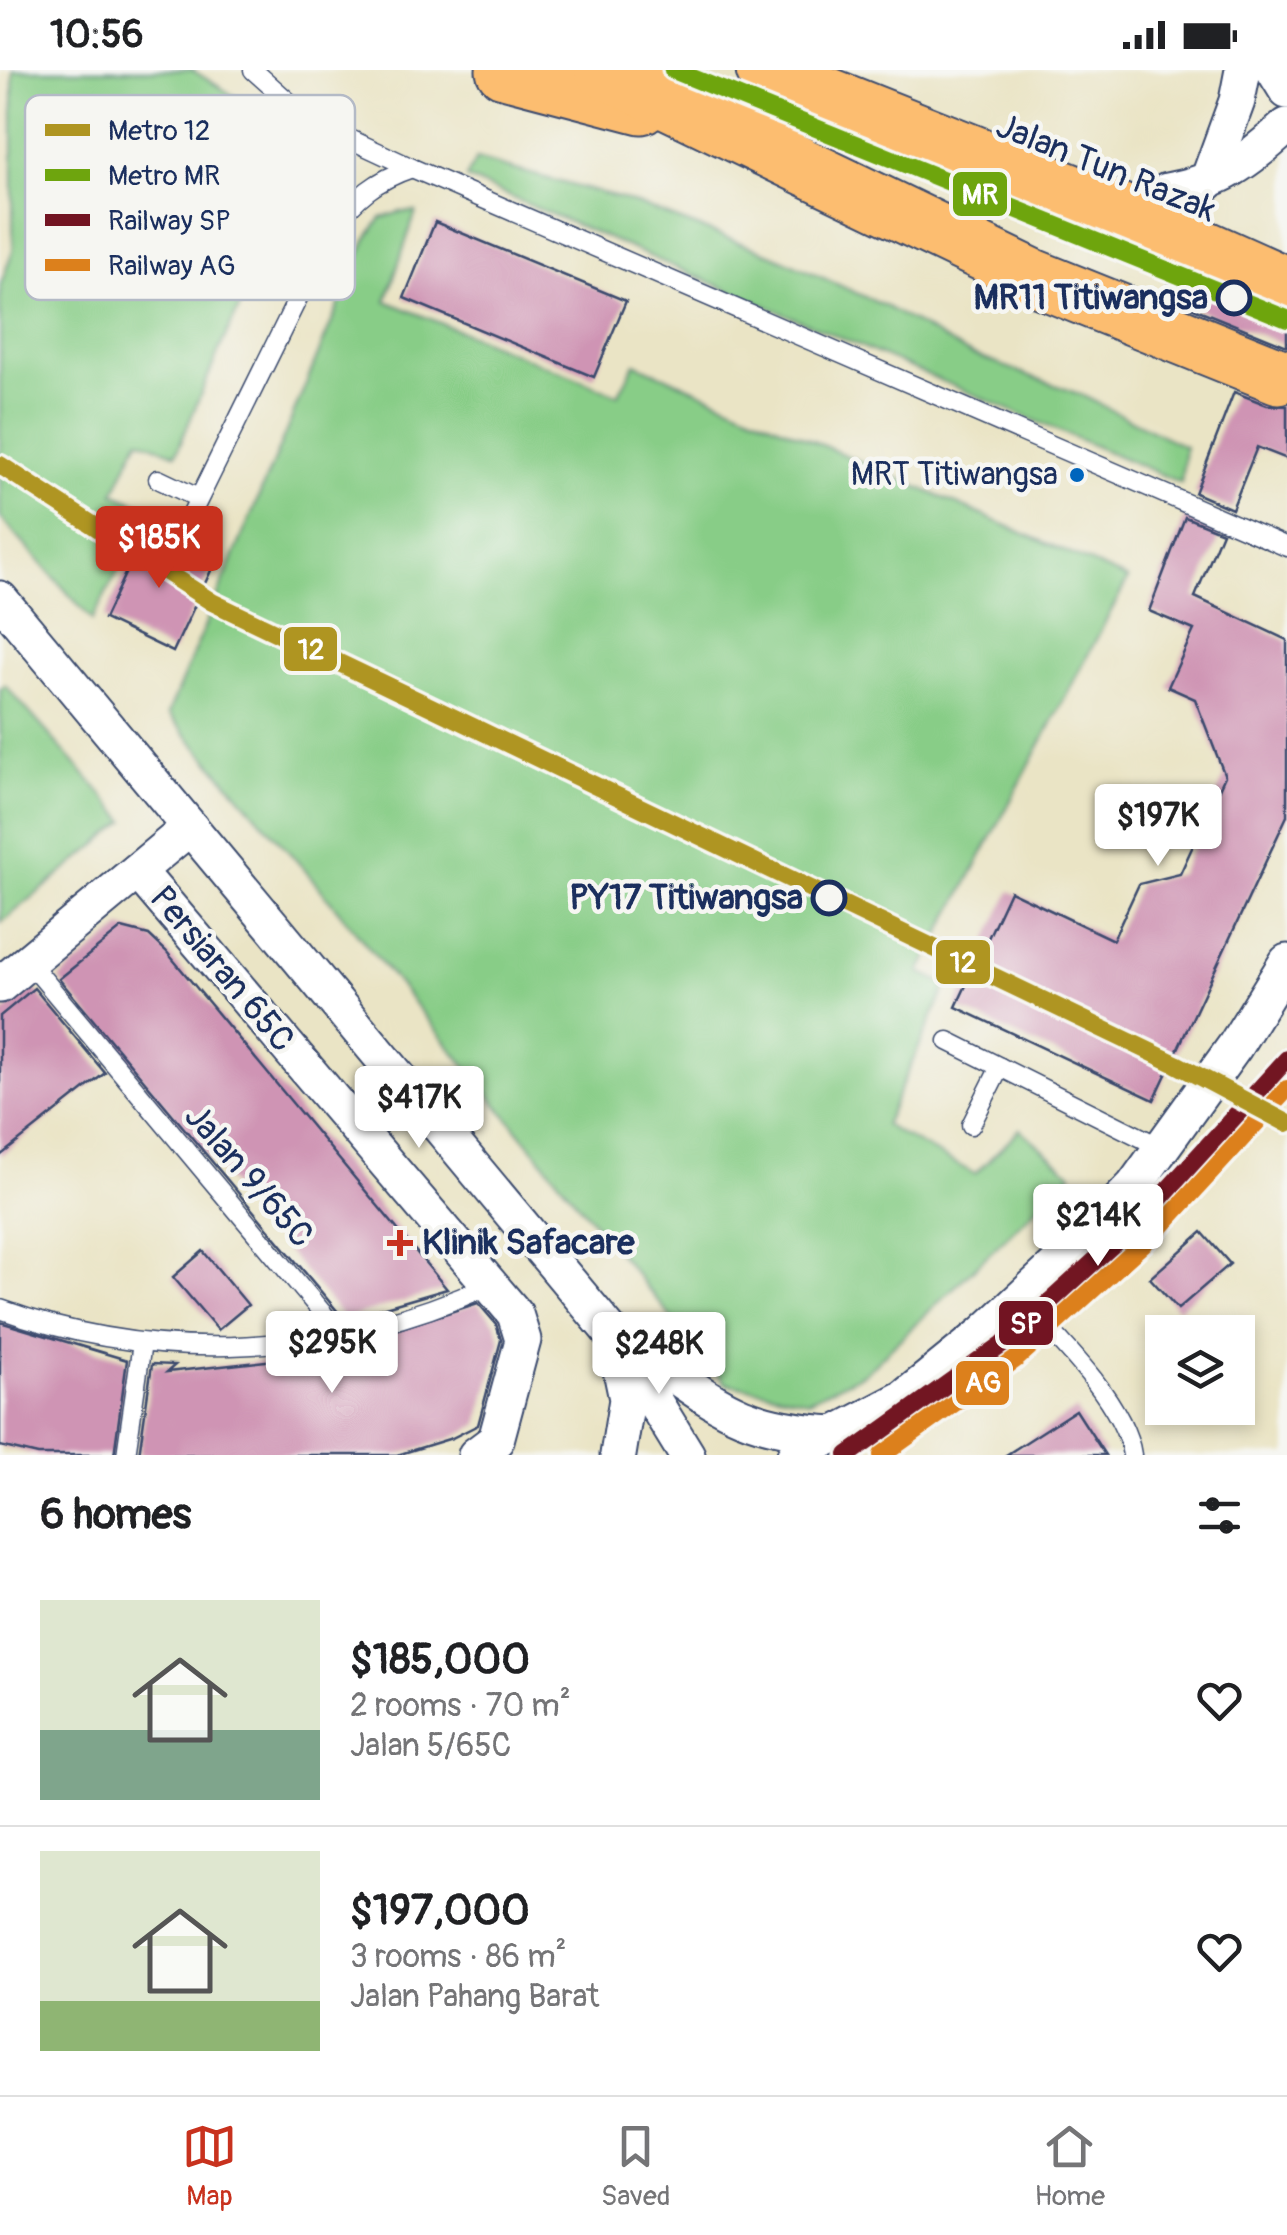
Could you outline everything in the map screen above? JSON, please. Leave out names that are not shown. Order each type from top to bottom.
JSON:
[{"type":"main road","points":[[504,70],[736,131]]},
{"type":"main road","points":[[604,70],[1033,276],[1283,366]]},
{"type":"main road","name":"Jalan Tun Razak","points":[[764,70],[1142,220],[1287,285]]},
{"type":"main road","name":"Jalan Tun Razak","points":[[867,70],[1187,187],[1287,249]]},
{"type":"street","points":[[1187,187],[1237,101],[1272,75]]},
{"type":"street","points":[[1187,187],[1249,158],[1287,126]]},
{"type":"street","points":[[1182,314],[1283,366]]},
{"type":"street","points":[[0,599],[614,1336],[687,1455]]},
{"type":"street","points":[[0,985],[189,828]]},
{"type":"street","name":"Persiaran 65C","points":[[138,872],[515,1314],[523,1340],[496,1440],[476,1455]]},
{"type":"street","points":[[794,1455],[904,1398],[1020,1298],[1134,1186],[1235,1046],[1287,962]]},
{"type":"street","points":[[614,1336],[704,1399],[755,1424],[836,1434]]},
{"type":"street","points":[[614,1336],[626,1400],[618,1455]]},
{"type":"lane","points":[[253,70],[281,95]]},
{"type":"lane","points":[[355,141],[1287,547]]},
{"type":"lane","points":[[355,200],[382,178],[412,168]]},
{"type":"lane","points":[[186,525],[297,300]]},
{"type":"lane","points":[[158,479],[198,498]]},
{"type":"lane","name":"Jalan 9/65C","points":[[28,962],[341,1335]]},
{"type":"lane","points":[[948,1041],[1162,1148]]},
{"type":"lane","points":[[971,1125],[1000,1067]]},
{"type":"lane","points":[[0,1308],[82,1333],[142,1343],[242,1347],[341,1335],[409,1318],[490,1285]]},
{"type":"lane","points":[[1020,1298],[1068,1350],[1129,1432],[1132,1455]]},
{"type":"lane","points":[[126,1455],[142,1343]]},
{"type":"green space","points":[[13,70],[192,70],[232,95],[25,95],[25,300],[243,300],[176,454],[139,439],[114,493],[150,509],[92,620],[0,517],[0,286],[13,250]]},
{"type":"green space","points":[[476,159],[622,199],[773,255],[885,306],[968,353],[1079,394],[1185,447],[1181,483],[466,178]]},
{"type":"green space","points":[[416,212],[386,301],[618,395],[635,363],[1128,579],[920,972],[947,985],[884,1125],[975,1174],[1020,1129],[1072,1174],[865,1373],[808,1400],[725,1383],[310,876],[168,714],[341,300],[355,300],[355,266],[381,218]]},
{"type":"green space","points":[[5,685],[126,821],[1,923],[0,689]]},
{"type":"building","points":[[435,222],[626,301],[594,377],[404,298]]},
{"type":"building","points":[[1173,268],[1287,316],[1287,346],[1164,296]]},
{"type":"building","points":[[1234,392],[1267,405],[1287,406],[1287,459],[1257,447],[1232,509],[1195,493]]},
{"type":"building","points":[[1185,517],[1222,532],[1195,597],[1287,640],[1287,816],[1154,1100],[956,1007],[1010,891],[1113,940],[1139,884],[1180,874],[1225,776],[1195,699],[1168,687],[1194,630],[1149,611]]},
{"type":"building","points":[[145,531],[214,564],[173,652],[104,619]]},
{"type":"building","points":[[122,928],[149,935],[166,951],[447,1289],[344,1319],[59,979]]},
{"type":"building","points":[[34,988],[105,1073],[0,1156],[0,1016]]},
{"type":"building","points":[[1202,1232],[1230,1264],[1178,1309],[1150,1278]]},
{"type":"building","points":[[203,1251],[248,1305],[218,1330],[173,1277]]},
{"type":"building","points":[[478,1303],[496,1324],[501,1340],[478,1425],[452,1438],[397,1455],[139,1455],[152,1364],[175,1365],[167,1372],[312,1356],[358,1346],[355,1343]]},
{"type":"building","points":[[0,1322],[127,1360],[114,1455],[38,1455],[0,1446]]},
{"type":"building","points":[[1076,1410],[1105,1455],[1006,1455]]},
{"type":"metro line","name":"MR","points":[[673,70],[1287,319]]},
{"type":"metro line","name":"12","points":[[0,465],[212,602],[1176,1064],[1287,1123]]},
{"type":"rail line","name":"SP","points":[[848,1455],[1003,1344],[1142,1218],[1287,1059]]},
{"type":"rail line","name":"AG","points":[[882,1455],[1016,1359],[1157,1231],[1287,1089]]},
{"type":"place","name":"MR11 Titiwangsa","points":[[1234,298]]},
{"type":"place","name":"MRT Titiwangsa","points":[[1077,475]]},
{"type":"place","name":"PY17 Titiwangsa","points":[[829,898]]},
{"type":"place","name":"Klinik Safacare","points":[[400,1243]]}]
